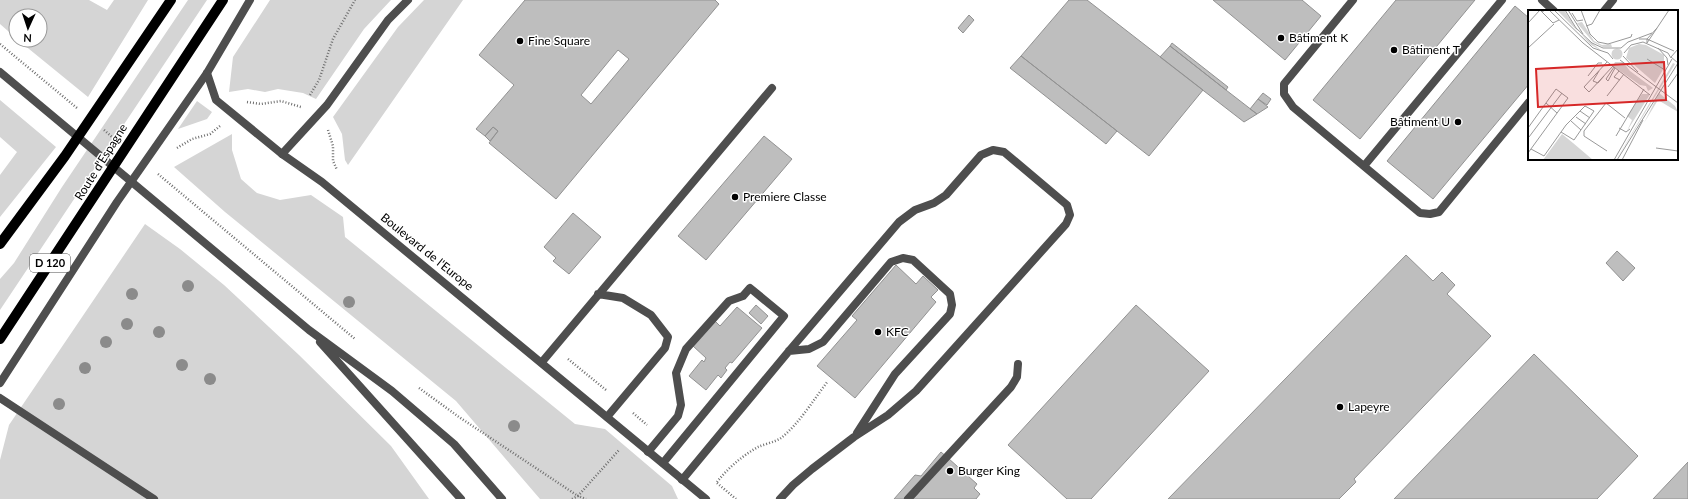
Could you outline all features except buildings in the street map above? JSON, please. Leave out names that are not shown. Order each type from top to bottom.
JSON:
[{"type":"main road","points":[[0,244],[65,156],[171,0]]},
{"type":"main road","name":"Route d'Espagne","points":[[0,339],[223,0]]},
{"type":"street","points":[[0,383],[117,202],[207,73],[250,0]]},
{"type":"street","points":[[282,154],[317,116],[388,20],[408,0]]},
{"type":"street","points":[[1353,0],[1284,84],[1284,94],[1293,107],[1420,213],[1430,214],[1439,212],[1528,103]]},
{"type":"street","points":[[1364,166],[1502,0]]},
{"type":"street","points":[[1542,0],[1553,10]]},
{"type":"street","points":[[1605,10],[1613,0]]},
{"type":"street","points":[[0,72],[309,330],[392,391],[454,444],[502,499]]},
{"type":"street","name":"Boulevard de l'Europe","points":[[207,73],[216,100],[282,154],[322,182],[705,498]]},
{"type":"street","points":[[542,362],[772,88]]},
{"type":"street","points":[[682,480],[899,222],[915,210],[934,203],[946,194],[981,155],[993,150],[1004,152],[1067,205],[1070,215],[1066,224],[916,391],[888,415],[854,437],[807,473],[780,499]]},
{"type":"street","points":[[789,351],[809,349],[823,342],[891,262],[903,258],[913,260],[950,294],[952,305],[950,314],[895,374],[854,437]]},
{"type":"street","points":[[648,452],[678,416],[681,405],[676,373],[686,349],[729,301],[743,296],[750,288],[784,316],[663,463]]},
{"type":"street","points":[[598,294],[623,298],[650,315],[668,337],[665,348],[607,417]]},
{"type":"street","points":[[309,330],[461,499]]},
{"type":"street","points":[[908,499],[1010,387],[1017,377],[1018,364]]},
{"type":"street","points":[[0,398],[154,499]]},
{"type":"path","points":[[303,107],[319,80],[333,38],[355,0]]},
{"type":"path","points":[[0,44],[28,68]]},
{"type":"path","points":[[174,150],[192,139],[210,134],[224,122],[240,101],[261,104],[281,102],[303,107],[317,116],[328,129],[333,146],[333,161],[339,175]]},
{"type":"path","points":[[156,176],[161,170]]},
{"type":"path","points":[[203,211],[360,343]]},
{"type":"path","points":[[554,348],[662,436]]},
{"type":"path","points":[[705,498],[725,472],[740,459],[754,449],[779,439],[788,432],[828,381]]},
{"type":"path","points":[[415,386],[578,496],[586,499]]},
{"type":"path","points":[[572,499],[578,496],[644,422]]},
{"type":"path","points":[[695,464],[736,499]]},
{"type":"shaded area","points":[[0,0],[89,0],[107,10],[114,0],[148,0],[88,97],[28,48],[48,48],[48,8],[8,8],[8,31],[0,24]]},
{"type":"shaded area","points":[[188,0],[207,0],[0,310],[0,279],[14,263],[62,187]]},
{"type":"shaded area","points":[[270,0],[391,0],[364,29],[316,99],[303,93],[278,89],[265,92],[248,89],[229,92],[233,57]]},
{"type":"shaded area","points":[[424,0],[463,0],[348,165],[345,160],[342,134],[333,117],[398,27]]},
{"type":"shaded area","points":[[0,100],[56,147],[0,217],[0,175],[17,152],[0,137]]},
{"type":"shaded area","points":[[197,101],[212,112],[207,119],[178,129]]},
{"type":"shaded area","points":[[232,134],[232,150],[241,179],[257,193],[280,200],[311,195],[343,217],[345,237],[575,424],[605,429],[672,486],[678,499],[540,499],[456,401],[225,212],[174,167]]},
{"type":"shaded area","points":[[145,224],[180,249],[224,285],[299,355],[391,446],[429,499],[0,499],[0,460],[9,425]]},
{"type":"place","name":"Bâtiment K","points":[[1281,38]]},
{"type":"place","name":"Fine Square","points":[[520,41]]},
{"type":"place","name":"Bâtiment T","points":[[1394,50]]},
{"type":"place","name":"Bâtiment U","points":[[1458,122]]},
{"type":"place","name":"Premiere Classe","points":[[735,197]]},
{"type":"place","name":"KFC","points":[[878,332]]},
{"type":"place","name":"Lapeyre","points":[[1340,407]]},
{"type":"place","name":"Burger King","points":[[950,471]]}]
